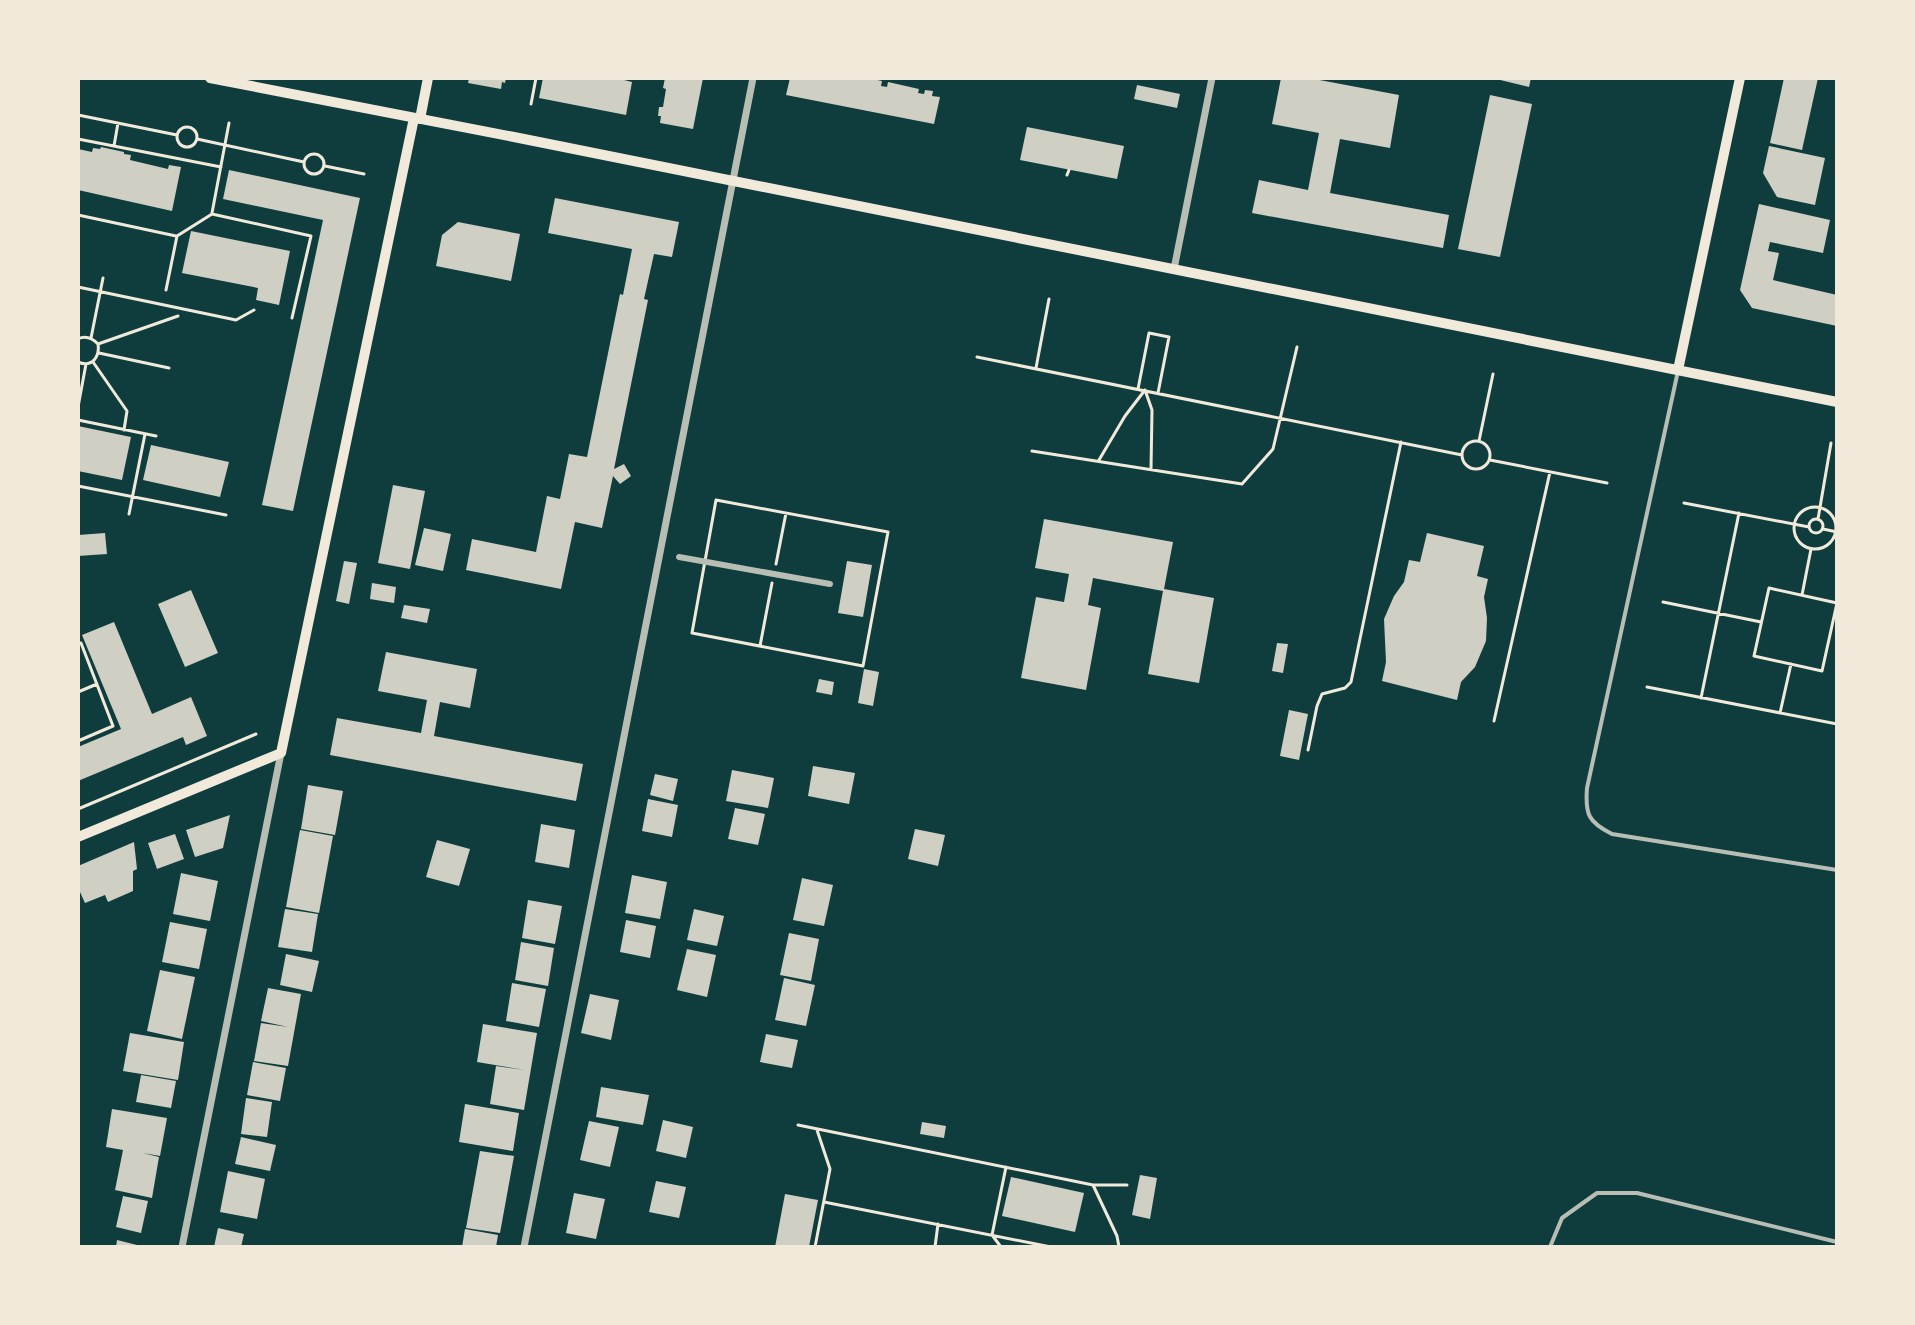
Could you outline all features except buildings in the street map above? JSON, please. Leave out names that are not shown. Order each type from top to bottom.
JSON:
[{"type":"main road","points":[[210,78],[1837,402]]},
{"type":"main road","points":[[78,837],[281,753],[428,78]]},
{"type":"main road","points":[[1678,370],[1740,78]]},
{"type":"street","points":[[524,1247],[753,78]]},
{"type":"street","points":[[1174,269],[1212,78]]},
{"type":"street","points":[[679,557],[830,584]]},
{"type":"street","points":[[182,1247],[281,753]]},
{"type":"lane","points":[[1678,370],[1587,788],[1586,806],[1590,819],[1612,834],[1837,870]]},
{"type":"lane","points":[[1550,1247],[1562,1218],[1597,1193],[1637,1193],[1837,1242]]},
{"type":"path","points":[[531,104],[536,78]]},
{"type":"path","points":[[78,115],[177,135]]},
{"type":"path","points":[[114,146],[118,123]]},
{"type":"path","points":[[212,214],[229,123]]},
{"type":"path","points":[[187,127],[194,130],[197,139],[194,145],[185,147],[180,144],[177,135],[187,127]]},
{"type":"path","points":[[78,139],[221,167]]},
{"type":"path","points":[[197,139],[304,162]]},
{"type":"path","points":[[314,154],[321,157],[324,166],[321,172],[312,174],[306,171],[304,162],[314,154]]},
{"type":"path","points":[[324,166],[364,174]]},
{"type":"path","points":[[1067,175],[1069,170]]},
{"type":"path","points":[[78,215],[177,236],[212,214],[311,236],[292,318]]},
{"type":"path","points":[[166,290],[177,236]]},
{"type":"path","points":[[91,338],[103,278]]},
{"type":"path","points":[[78,287],[236,320],[254,310]]},
{"type":"path","points":[[1036,368],[1049,299]]},
{"type":"path","points":[[98,344],[178,316]]},
{"type":"path","points":[[1138,389],[1149,333],[1169,337],[1158,393]]},
{"type":"path","points":[[78,339],[91,338],[98,344],[99,353],[93,362],[78,362]]},
{"type":"path","points":[[1032,451],[1242,484],[1273,449],[1297,347]]},
{"type":"path","points":[[99,353],[169,368]]},
{"type":"path","points":[[977,357],[1462,455]]},
{"type":"path","points":[[93,362],[127,411],[124,430]]},
{"type":"path","points":[[78,407],[86,364]]},
{"type":"path","points":[[1479,441],[1493,374]]},
{"type":"path","points":[[1145,390],[1152,410],[1151,470]]},
{"type":"path","points":[[1098,462],[1125,416],[1145,390]]},
{"type":"path","points":[[78,420],[156,436]]},
{"type":"path","points":[[129,514],[145,434]]},
{"type":"path","points":[[1479,441],[1490,450],[1490,460],[1485,467],[1476,470],[1467,467],[1462,455],[1469,442],[1479,441]]},
{"type":"path","points":[[1308,750],[1322,694],[1345,688],[1351,682],[1401,442]]},
{"type":"path","points":[[1818,519],[1831,443]]},
{"type":"path","points":[[1490,460],[1607,483]]},
{"type":"path","points":[[1494,721],[1550,472]]},
{"type":"path","points":[[78,486],[226,515]]},
{"type":"path","points":[[692,633],[863,666],[888,532],[716,500]]},
{"type":"path","points":[[1684,503],[1809,527],[1816,533],[1823,529],[1837,532]]},
{"type":"path","points":[[1820,507],[1831,513],[1837,532],[1824,548],[1811,549],[1799,542],[1794,524],[1806,508],[1820,507]]},
{"type":"path","points":[[1701,698],[1739,513]]},
{"type":"path","points":[[1809,527],[1811,521],[1818,519]]},
{"type":"path","points":[[1818,519],[1823,529]]},
{"type":"path","points":[[1802,595],[1811,549]]},
{"type":"path","points":[[1769,588],[1802,595],[1837,603],[1822,671],[1754,656],[1769,588]]},
{"type":"path","points":[[1663,602],[1761,622]]},
{"type":"path","points":[[1830,634],[1837,635]]},
{"type":"path","points":[[78,644],[81,643],[113,726],[78,741]]},
{"type":"path","points":[[1780,713],[1791,664]]},
{"type":"path","points":[[78,692],[97,684]]},
{"type":"path","points":[[1647,687],[1837,724]]},
{"type":"path","points":[[78,809],[256,734]]},
{"type":"path","points":[[798,1125],[1093,1185],[1127,1185]]},
{"type":"path","points":[[815,1247],[830,1169],[817,1129]]},
{"type":"path","points":[[1001,1247],[992,1235],[1006,1167]]},
{"type":"path","points":[[1093,1185],[1117,1236],[1119,1247]]},
{"type":"path","points":[[824,1202],[1051,1247]]},
{"type":"path","points":[[935,1247],[938,1224]]}]
